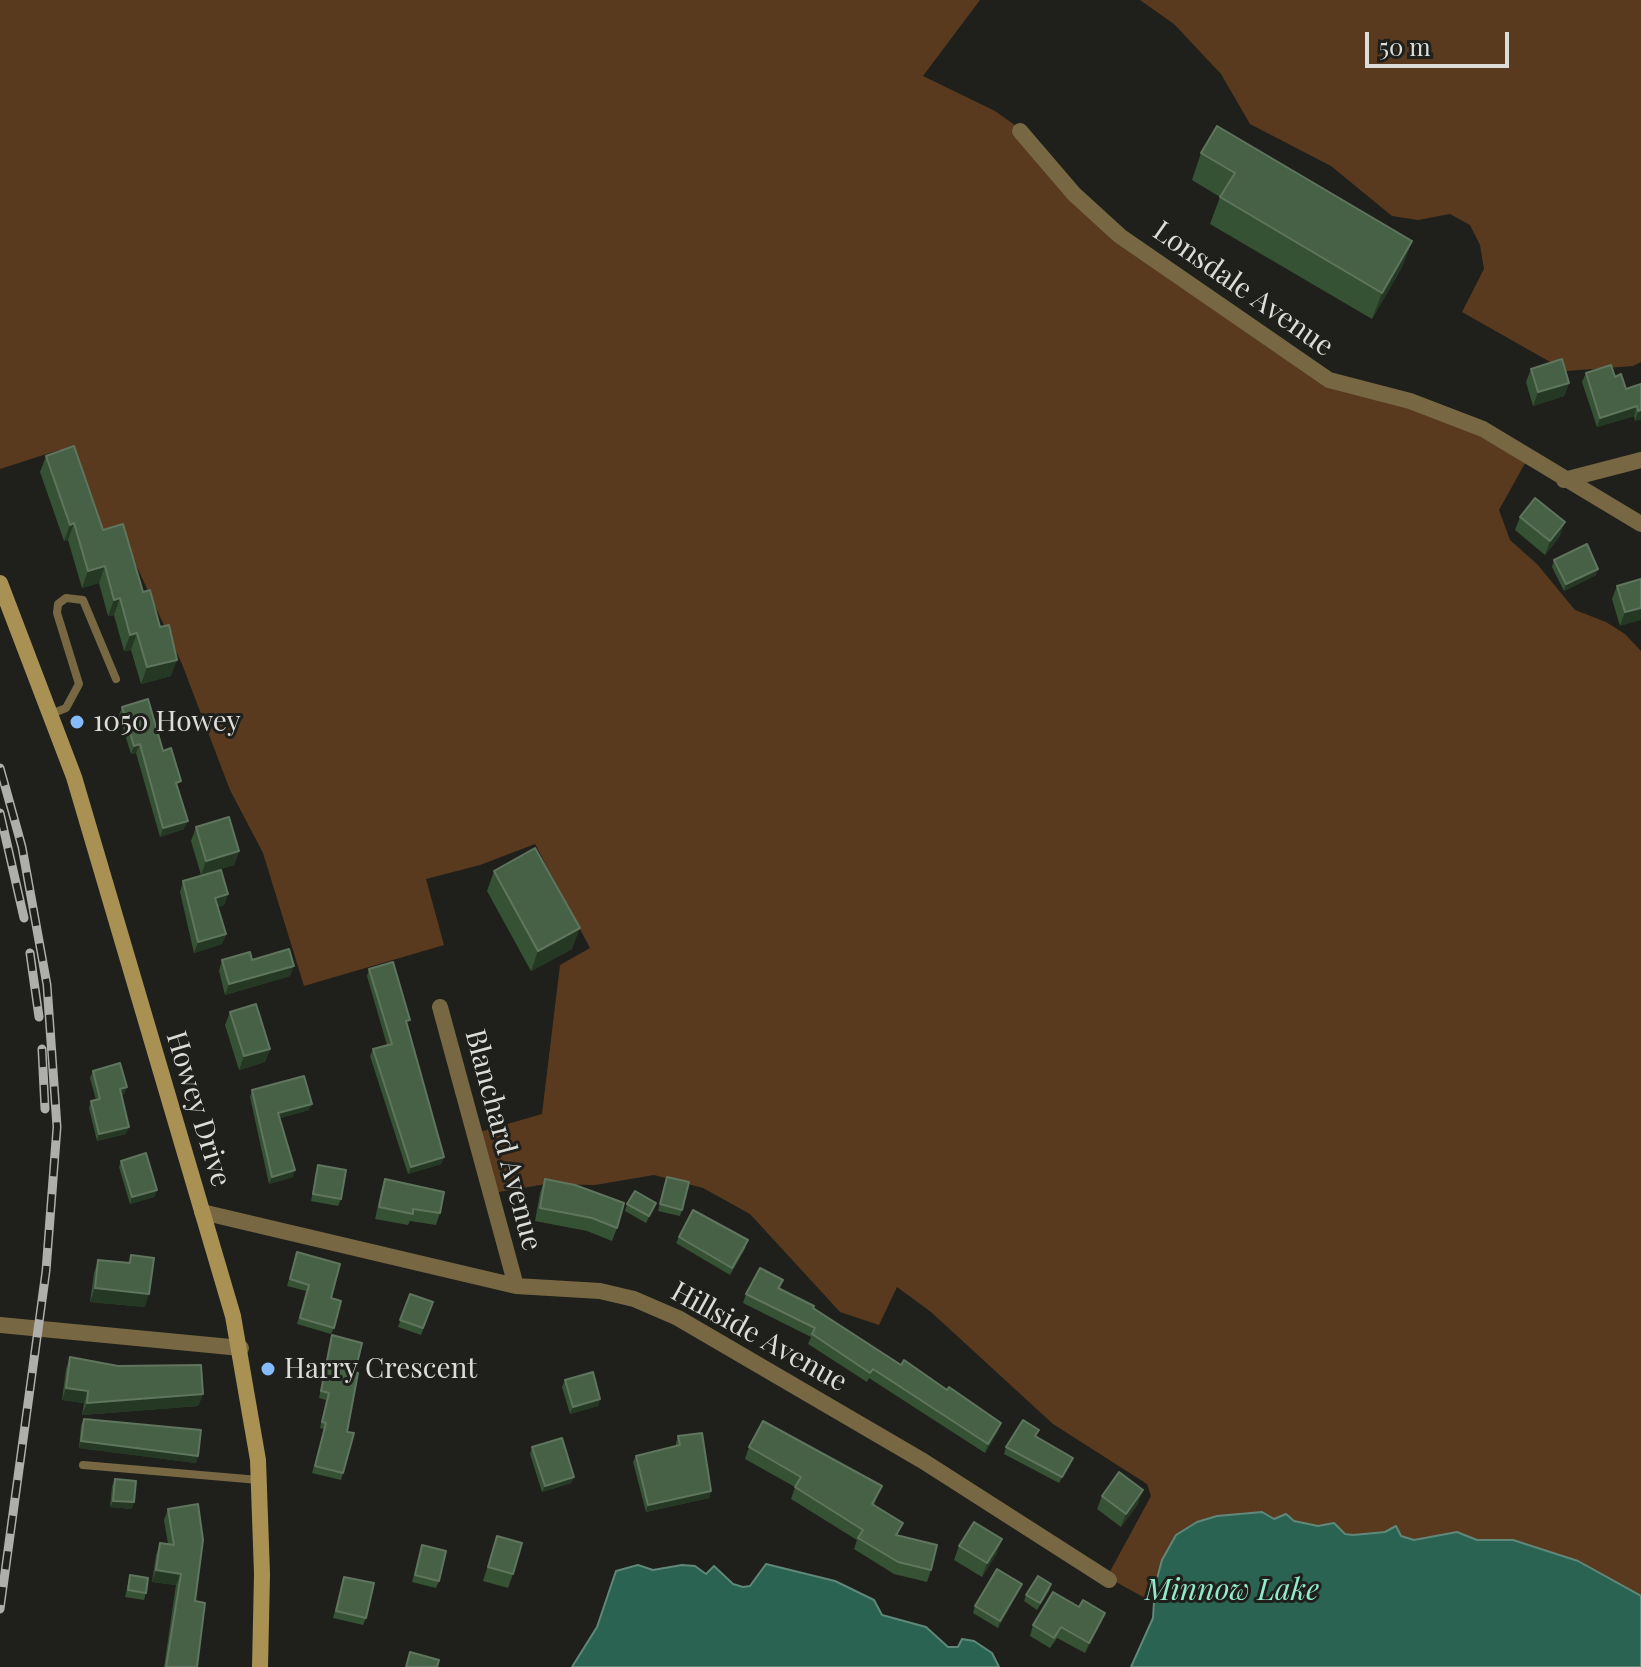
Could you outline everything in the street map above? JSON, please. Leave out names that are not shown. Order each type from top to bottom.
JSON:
[{"type":"main road","name":"Howey Drive","points":[[0,583],[78,790],[241,1348],[260,1480],[260,1667]]},
{"type":"street","name":"Lonsdale Avenue","points":[[1020,131],[1074,194],[1120,236],[1329,380],[1410,401],[1483,429],[1641,524]]},
{"type":"street","points":[[1564,480],[1641,460]]},
{"type":"street","name":"Blanchard Avenue","points":[[440,1007],[516,1286]]},
{"type":"street","name":"Hillside Avenue","points":[[202,1212],[516,1286],[600,1291],[634,1299],[678,1318],[923,1461],[1109,1580]]},
{"type":"street","points":[[0,1325],[241,1348]]},
{"type":"lane","points":[[51,714],[66,708],[79,684],[57,613],[58,604],[66,598],[83,600],[116,679]]},
{"type":"lane","points":[[83,1465],[260,1480]]},
{"type":"shaded area","points":[[0,0],[980,0],[923,76],[995,111],[1019,128],[1120,234],[1330,379],[1410,400],[1529,456],[1499,510],[1510,540],[1537,564],[1575,610],[1606,622],[1625,634],[1641,651],[1641,1596],[1578,1561],[1513,1540],[1476,1540],[1457,1532],[1414,1540],[1385,1532],[1353,1535],[1293,1521],[1286,1514],[1274,1519],[1262,1512],[1216,1516],[1155,1586],[1154,1603],[1107,1577],[1151,1496],[1147,1484],[1053,1424],[931,1312],[897,1287],[879,1325],[840,1312],[750,1214],[703,1188],[654,1175],[595,1185],[546,1184],[493,1193],[476,1133],[542,1114],[560,965],[590,948],[535,844],[480,865],[426,879],[444,945],[304,986],[263,853],[230,790],[182,664],[124,539],[102,531],[79,464],[59,450],[0,469]]},
{"type":"shaded area","points":[[1140,0],[1641,0],[1641,362],[1633,366],[1566,371],[1462,312],[1484,269],[1480,245],[1470,225],[1450,214],[1418,220],[1392,216],[1331,166],[1250,124],[1221,74],[1174,24]]},
{"type":"water","name":"Minnow Lake","points":[[1262,1512],[1274,1519],[1286,1514],[1294,1521],[1318,1526],[1334,1523],[1345,1534],[1353,1535],[1385,1532],[1396,1526],[1401,1536],[1414,1540],[1457,1532],[1477,1540],[1513,1540],[1578,1561],[1641,1596],[1641,1667],[1131,1667],[1153,1618],[1155,1586],[1162,1560],[1176,1535],[1197,1522],[1217,1516]]},
{"type":"water","points":[[766,1564],[835,1581],[874,1600],[882,1615],[926,1627],[948,1647],[958,1647],[962,1639],[974,1641],[992,1653],[999,1667],[572,1667],[597,1627],[616,1571],[638,1565],[653,1570],[682,1565],[695,1566],[706,1574],[714,1566],[733,1584],[743,1587],[750,1586]]},
{"type":"building","points":[[1217,126],[1412,241],[1382,293],[1220,197],[1235,173],[1201,153]]},
{"type":"building","points":[[1562,359],[1569,383],[1538,392],[1531,369]]},
{"type":"building","points":[[1611,365],[1615,377],[1621,374],[1626,389],[1641,384],[1641,410],[1638,411],[1637,406],[1600,418],[1586,373]]},
{"type":"building","points":[[74,446],[103,530],[123,524],[143,592],[150,590],[160,627],[169,625],[177,660],[147,667],[137,633],[130,635],[120,598],[114,600],[105,566],[88,571],[74,523],[70,525],[46,456]]},
{"type":"building","points":[[1535,498],[1565,522],[1550,541],[1520,517]]},
{"type":"building","points":[[1587,544],[1598,569],[1566,584],[1554,560]]},
{"type":"building","points":[[1641,579],[1641,608],[1625,612],[1617,586]]},
{"type":"building","points":[[148,699],[163,751],[171,748],[181,781],[176,783],[188,821],[163,828],[140,744],[134,746],[122,707]]},
{"type":"building","points":[[229,817],[239,851],[206,861],[196,827]]},
{"type":"building","points":[[535,848],[580,928],[538,951],[494,871]]},
{"type":"building","points":[[221,870],[228,894],[215,898],[226,934],[198,942],[183,881]]},
{"type":"building","points":[[289,949],[294,966],[229,984],[222,960],[250,952],[252,960]]},
{"type":"building","points":[[393,962],[444,1157],[411,1167],[373,1049],[392,1044],[369,969]]},
{"type":"building","points":[[256,1004],[270,1049],[244,1056],[230,1012]]},
{"type":"building","points":[[120,1063],[127,1087],[120,1089],[129,1127],[99,1134],[91,1101],[100,1099],[93,1071]]},
{"type":"building","points":[[304,1076],[312,1104],[278,1113],[295,1170],[272,1177],[252,1090]]},
{"type":"building","points":[[146,1153],[157,1190],[132,1197],[121,1161]]},
{"type":"building","points":[[318,1165],[346,1170],[341,1199],[313,1194]]},
{"type":"building","points":[[667,1177],[689,1182],[682,1210],[660,1204]]},
{"type":"building","points":[[385,1179],[444,1192],[440,1213],[413,1209],[413,1214],[379,1207]]},
{"type":"building","points":[[545,1179],[575,1185],[624,1203],[617,1228],[592,1218],[540,1208]]},
{"type":"building","points":[[635,1191],[656,1203],[649,1216],[627,1204]]},
{"type":"building","points":[[693,1210],[748,1240],[732,1268],[679,1237]]},
{"type":"building","points":[[297,1252],[340,1264],[331,1298],[341,1301],[334,1328],[300,1318],[309,1285],[290,1279]]},
{"type":"building","points":[[131,1255],[154,1258],[149,1294],[95,1288],[98,1260],[130,1263]]},
{"type":"building","points":[[760,1268],[783,1280],[778,1288],[814,1306],[901,1365],[904,1360],[947,1390],[949,1387],[1001,1423],[988,1444],[873,1369],[870,1373],[812,1334],[815,1328],[746,1294]]},
{"type":"building","points":[[410,1294],[433,1302],[423,1328],[400,1320]]},
{"type":"building","points":[[332,1335],[362,1343],[347,1432],[354,1433],[343,1473],[315,1466],[326,1423],[322,1422],[329,1393],[321,1391]]},
{"type":"building","points":[[70,1357],[118,1366],[201,1365],[203,1394],[87,1403],[88,1391],[66,1388]]},
{"type":"building","points":[[593,1372],[600,1399],[573,1407],[565,1380]]},
{"type":"building","points":[[84,1419],[201,1430],[198,1456],[81,1441]]},
{"type":"building","points":[[1023,1420],[1039,1430],[1035,1436],[1073,1458],[1062,1477],[1006,1447]]},
{"type":"building","points":[[763,1421],[882,1486],[872,1504],[903,1523],[896,1535],[937,1545],[931,1570],[898,1562],[858,1538],[863,1530],[795,1487],[801,1477],[749,1447]]},
{"type":"building","points":[[702,1433],[711,1491],[648,1505],[636,1456],[680,1445],[678,1436]]},
{"type":"building","points":[[562,1438],[574,1477],[545,1486],[532,1447]]},
{"type":"building","points":[[1119,1472],[1143,1490],[1126,1514],[1102,1496]]},
{"type":"building","points":[[115,1479],[136,1481],[134,1502],[113,1501]]},
{"type":"building","points":[[198,1504],[203,1540],[195,1601],[205,1603],[197,1667],[166,1667],[181,1574],[156,1570],[160,1543],[174,1545],[168,1509]]},
{"type":"building","points":[[974,1522],[1002,1539],[987,1563],[959,1546]]},
{"type":"building","points":[[497,1536],[522,1543],[513,1574],[488,1567]]},
{"type":"building","points":[[422,1545],[446,1551],[439,1581],[415,1575]]},
{"type":"building","points":[[997,1569],[1022,1584],[1000,1621],[975,1606]]},
{"type":"building","points":[[130,1575],[148,1578],[146,1593],[128,1590]]},
{"type":"building","points":[[1038,1576],[1051,1584],[1040,1603],[1026,1595]]},
{"type":"building","points":[[344,1577],[374,1583],[366,1618],[336,1611]]},
{"type":"building","points":[[1053,1592],[1079,1607],[1083,1600],[1105,1613],[1089,1643],[1061,1627],[1054,1638],[1033,1625]]},
{"type":"building","points":[[410,1652],[439,1660],[437,1667],[406,1667]]},
{"type":"railway","points":[[0,768],[22,847],[47,985],[57,1127],[46,1271],[0,1609]]},
{"type":"railway","points":[[0,813],[24,918]]},
{"type":"railway","points":[[30,953],[39,1017]]},
{"type":"railway","points":[[42,1049],[45,1109]]},
{"type":"place","name":"1050 Howey","points":[[77,722]]},
{"type":"place","name":"Harry Crescent","points":[[268,1369]]}]
